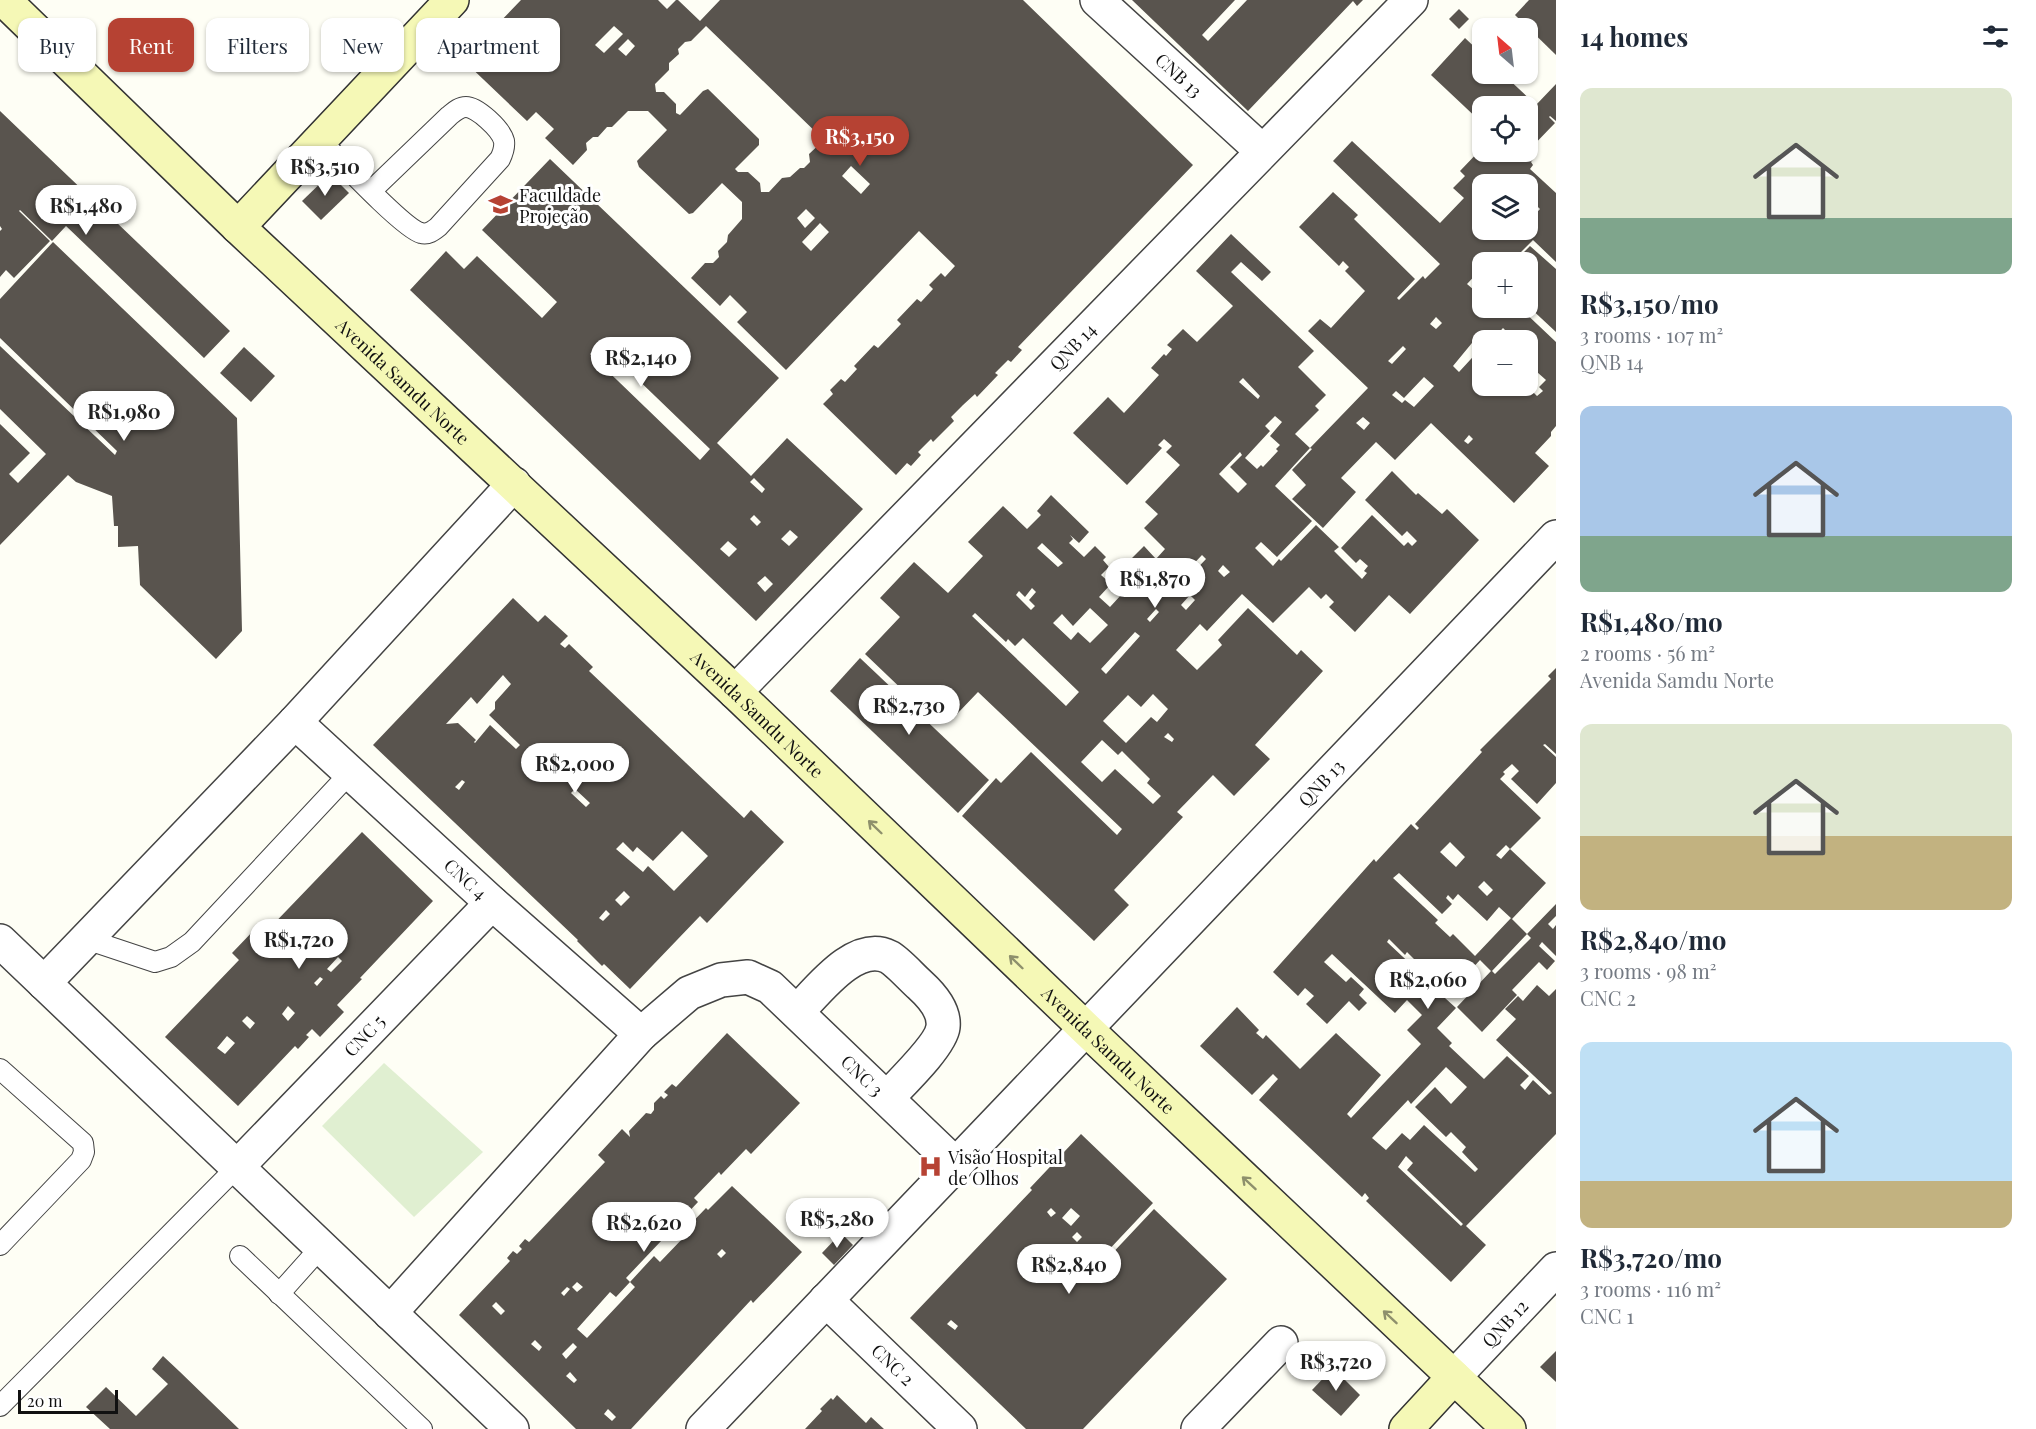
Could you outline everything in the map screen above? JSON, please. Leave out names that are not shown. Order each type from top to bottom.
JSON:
[{"type":"main road","name":"Avenida Samdu Norte","points":[[4,0],[238,226],[735,692],[1086,1029],[1509,1429]]},
{"type":"main road","points":[[238,226],[452,0]]},
{"type":"main road","points":[[1406,1429],[1454,1377]]},
{"type":"street","name":"CNB 13","points":[[1097,0],[1262,151]]},
{"type":"street","name":"QNB 14","points":[[735,692],[1411,0]]},
{"type":"street","points":[[44,983],[295,722],[514,484]]},
{"type":"street","name":"QNB 13","points":[[703,1429],[1556,537]]},
{"type":"street","name":"CNC 4","points":[[295,722],[492,903],[641,1034]]},
{"type":"street","name":"CNC 5","points":[[237,1167],[492,903]]},
{"type":"street","points":[[5,954],[44,983],[512,1429]]},
{"type":"street","points":[[797,1012],[840,968],[859,956],[889,957],[929,993],[940,1010],[943,1027],[938,1041],[886,1098]]},
{"type":"street","name":"CNC 3","points":[[641,1034],[689,993],[721,980],[748,977],[770,987],[956,1165]]},
{"type":"street","points":[[390,1313],[641,1034]]},
{"type":"street","name":"QNB 12","points":[[1454,1377],[1556,1269]]},
{"type":"street","name":"CNC 2","points":[[826,1300],[960,1429]]},
{"type":"street","points":[[1198,1429],[1281,1343]]},
{"type":"lane","points":[[320,140],[371,191],[412,229],[421,234],[429,233],[438,227],[500,159],[504,151],[504,140],[500,132],[477,110],[467,107],[459,108],[371,191]]},
{"type":"lane","points":[[86,939],[155,962],[171,957],[192,942],[350,773]]},
{"type":"lane","points":[[0,1069],[82,1143],[84,1152],[81,1160],[0,1245]]},
{"type":"lane","points":[[0,1406],[237,1167]]},
{"type":"lane","points":[[279,1294],[321,1246]]},
{"type":"lane","points":[[240,1256],[422,1429]]},
{"type":"green space","points":[[384,1063],[483,1152],[414,1217],[322,1126]]},
{"type":"building","points":[[521,0],[658,0],[667,9],[678,0],[700,21],[720,0],[1023,0],[1193,165],[1018,347],[1022,350],[1011,362],[1008,360],[995,373],[998,375],[977,397],[975,394],[951,417],[954,421],[933,442],[931,439],[918,452],[921,455],[911,466],[907,463],[896,475],[823,404],[833,394],[830,390],[841,379],[845,382],[857,369],[854,366],[874,345],[878,348],[901,324],[897,320],[917,299],[921,302],[933,289],[929,285],[941,273],[945,277],[955,266],[919,231],[786,370],[737,322],[747,312],[730,295],[720,306],[691,278],[705,263],[713,263],[719,257],[718,251],[742,219],[742,202],[722,183],[693,213],[689,214],[639,167],[637,161],[667,130],[648,111],[628,111],[612,127],[607,127],[598,137],[593,137],[586,143],[587,150],[573,165],[545,138],[554,129],[536,112],[527,121],[476,72],[560,72],[560,18],[504,18]],"holes":[[[614,26],[623,34],[604,53],[595,45]],[[706,26],[824,140],[809,154],[810,162],[804,168],[800,168],[790,177],[782,178],[769,192],[761,192],[760,183],[748,172],[738,172],[735,169],[759,145],[759,139],[708,89],[703,91],[680,115],[676,113],[676,104],[664,92],[656,92],[655,84],[669,70],[669,63],[679,54],[678,49],[685,42],[691,41]],[[628,39],[635,46],[626,56],[618,49]],[[851,166],[870,184],[861,194],[842,176]],[[806,209],[815,218],[805,228],[797,218]],[[820,223],[829,232],[811,251],[802,242]]]},
{"type":"building","points":[[1132,0],[1235,0],[1202,35],[1208,41],[1247,0],[1363,0],[1357,6],[1353,1],[1248,111]]},
{"type":"building","points":[[1529,0],[1556,0],[1556,55],[1538,37],[1538,18],[1518,18],[1515,15]]},
{"type":"building","points":[[1459,9],[1469,19],[1459,29],[1449,19]]},
{"type":"building","points":[[1465,38],[1472,45],[1472,84],[1514,84],[1526,96],[1472,96],[1472,114],[1431,75]]},
{"type":"building","points":[[1556,84],[1556,121],[1549,117],[1555,123],[1538,141],[1538,103]]},
{"type":"building","points":[[0,111],[230,331],[204,358],[66,226],[52,241],[20,210],[50,241],[14,278],[6,270],[0,277],[0,231],[2,229],[0,226]]},
{"type":"building","points":[[1352,141],[1440,223],[1464,198],[1453,188],[1465,176],[1460,171],[1472,158],[1472,162],[1531,162],[1533,165],[1530,169],[1535,174],[1472,174],[1472,240],[1533,240],[1521,252],[1472,252],[1472,279],[1467,284],[1472,288],[1472,318],[1531,318],[1556,342],[1556,426],[1551,436],[1535,453],[1549,466],[1514,503],[1431,423],[1395,460],[1376,442],[1341,478],[1356,492],[1323,528],[1292,499],[1306,485],[1292,470],[1368,388],[1308,331],[1320,319],[1331,328],[1365,291],[1345,271],[1349,267],[1343,261],[1339,266],[1299,227],[1333,192],[1358,215],[1354,219],[1415,279],[1397,298],[1399,300],[1423,276],[1425,279],[1440,264],[1333,161]],"holes":[[[1436,317],[1442,323],[1436,329],[1430,324]],[[1403,346],[1406,349],[1392,364],[1388,361]],[[1424,377],[1434,386],[1414,407],[1405,400],[1402,403],[1392,395],[1396,391],[1404,398]],[[1363,417],[1370,423],[1364,430],[1356,423]],[[1469,435],[1473,439],[1468,444],[1464,441]]]},
{"type":"building","points":[[550,159],[779,378],[717,443],[751,476],[787,438],[863,509],[756,621],[410,290],[446,251],[464,269],[477,256],[542,318],[557,302],[482,230]],"holes":[[[601,344],[710,449],[700,460],[590,354]],[[754,478],[765,489],[762,493],[750,482]],[[754,515],[761,522],[757,526],[750,519]],[[790,530],[798,537],[789,546],[781,539]],[[728,541],[737,549],[729,557],[720,549]],[[765,576],[773,584],[765,592],[757,583]]]},
{"type":"building","points":[[330,174],[349,193],[321,220],[302,201]]},
{"type":"building","points":[[1538,176],[1556,193],[1556,262],[1533,240],[1538,240],[1538,211],[1540,209],[1538,207]]},
{"type":"building","points":[[1231,234],[1271,272],[1262,281],[1241,262],[1231,272],[1314,351],[1298,367],[1326,395],[1315,406],[1319,410],[1295,434],[1310,448],[1275,486],[1312,521],[1277,557],[1261,542],[1255,548],[1273,566],[1279,559],[1281,561],[1316,525],[1339,547],[1334,551],[1362,579],[1367,573],[1364,571],[1368,566],[1360,559],[1356,563],[1341,548],[1372,515],[1404,546],[1408,542],[1412,546],[1417,541],[1407,531],[1402,536],[1365,500],[1392,471],[1416,495],[1418,493],[1442,514],[1447,509],[1479,540],[1410,614],[1389,595],[1355,632],[1329,607],[1334,602],[1326,594],[1321,599],[1309,587],[1273,623],[1242,594],[1207,631],[1200,624],[1176,650],[1197,670],[1222,645],[1218,640],[1248,608],[1297,655],[1301,650],[1323,671],[1255,745],[1270,759],[1234,796],[1213,775],[1177,812],[1183,817],[1114,890],[1129,905],[1094,941],[962,816],[996,778],[1001,783],[1031,752],[1117,835],[1122,829],[978,692],[957,714],[948,705],[932,718],[865,654],[900,617],[880,598],[914,562],[948,593],[983,556],[968,542],[1003,506],[1027,529],[1041,515],[1037,511],[1051,495],[1089,532],[1079,543],[1070,535],[1073,539],[1069,543],[1084,557],[1095,546],[1106,557],[1103,560],[1109,567],[1101,575],[1111,584],[1099,597],[1110,607],[1144,570],[1132,558],[1144,546],[1156,559],[1165,549],[1144,528],[1158,514],[1145,502],[1180,465],[1166,452],[1172,446],[1164,439],[1158,445],[1162,448],[1127,485],[1073,433],[1108,397],[1124,413],[1159,375],[1151,368],[1172,349],[1167,345],[1183,329],[1197,342],[1233,306],[1196,271]],"holes":[[[1243,378],[1260,396],[1258,399],[1239,382]],[[1275,416],[1282,422],[1270,436],[1280,445],[1276,449],[1278,451],[1263,467],[1261,465],[1257,469],[1245,458],[1270,431],[1265,426]],[[1240,452],[1242,455],[1230,467],[1247,484],[1238,493],[1219,474]],[[1042,543],[1063,563],[1058,567],[1037,548]],[[1202,555],[1206,559],[1171,596],[1167,592]],[[1223,565],[1230,572],[1224,577],[1218,571]],[[1032,588],[1036,592],[1029,600],[1035,606],[1031,610],[1016,595],[1019,591],[1025,597]],[[1190,595],[1195,600],[1186,610],[1181,605]],[[1090,608],[1108,625],[1090,643],[1078,632],[1071,640],[1053,623],[1062,614],[1073,626]],[[1156,609],[1159,612],[1150,622],[1147,619]],[[975,613],[1006,642],[1008,639],[1015,646],[1023,638],[1079,692],[1066,706],[972,616]],[[1135,632],[1140,636],[1106,674],[1101,669]],[[1153,694],[1168,709],[1157,722],[1151,717],[1126,743],[1103,721],[1128,695],[1141,707]],[[1168,733],[1174,739],[1172,742],[1164,737]],[[1102,740],[1118,755],[1122,751],[1150,779],[1147,783],[1161,796],[1153,804],[1115,769],[1102,782],[1081,762]]]},
{"type":"building","points":[[53,242],[237,418],[242,631],[216,659],[140,585],[138,546],[118,547],[118,526],[114,526],[112,496],[76,482],[68,475],[0,545],[0,424],[30,453],[9,474],[18,483],[46,454],[0,409],[0,346],[115,455],[117,451],[0,338],[0,299]]},
{"type":"building","points":[[1530,246],[1537,252],[1524,252]]},
{"type":"building","points":[[1538,253],[1556,269],[1556,332],[1538,315]]},
{"type":"building","points":[[244,347],[275,376],[251,402],[220,373]]},
{"type":"building","points":[[513,598],[538,622],[545,615],[568,636],[560,644],[565,648],[569,644],[593,667],[589,671],[744,818],[751,810],[784,842],[707,923],[700,916],[630,989],[604,964],[602,966],[578,940],[373,745]],"holes":[[[503,675],[511,684],[495,702],[495,709],[489,715],[520,745],[516,749],[490,725],[475,743],[476,740],[458,723],[446,724],[471,697],[477,704]],[[462,780],[465,782],[459,790],[455,787]],[[575,789],[590,803],[586,807],[571,793]],[[682,831],[708,856],[674,891],[648,866],[643,872],[616,849],[623,842],[633,852],[637,847],[653,861]],[[624,891],[630,897],[621,906],[615,900]],[[606,910],[610,914],[603,921],[599,918]]]},
{"type":"building","points":[[860,658],[989,780],[958,813],[830,691]]},
{"type":"building","points":[[1556,668],[1556,754],[1545,744],[1543,745],[1556,757],[1556,783],[1537,804],[1511,779],[1519,771],[1512,764],[1503,772],[1505,774],[1500,779],[1541,818],[1510,849],[1546,883],[1512,919],[1527,934],[1556,904],[1556,916],[1548,924],[1553,929],[1556,925],[1556,956],[1542,942],[1539,946],[1555,961],[1547,970],[1539,962],[1512,990],[1517,995],[1482,1032],[1457,1007],[1491,971],[1480,960],[1445,998],[1456,1008],[1437,1028],[1452,1043],[1449,1046],[1484,1079],[1507,1056],[1529,1076],[1520,1085],[1525,1090],[1533,1080],[1549,1095],[1552,1093],[1496,1040],[1516,1019],[1505,1009],[1518,996],[1523,1001],[1537,985],[1549,996],[1556,989],[1556,1134],[1466,1226],[1486,1245],[1451,1282],[1366,1201],[1369,1198],[1365,1193],[1362,1197],[1259,1100],[1278,1079],[1273,1074],[1252,1095],[1200,1046],[1237,1007],[1259,1030],[1256,1033],[1263,1039],[1266,1035],[1300,1069],[1336,1033],[1381,1075],[1347,1114],[1351,1118],[1421,1044],[1407,1030],[1422,1015],[1407,1000],[1395,1013],[1332,954],[1324,962],[1346,982],[1351,977],[1364,989],[1359,995],[1367,1003],[1359,1011],[1349,1001],[1327,1024],[1306,1004],[1314,996],[1305,988],[1298,996],[1273,972],[1374,859],[1376,862],[1411,824],[1417,830],[1419,828],[1415,824],[1482,752],[1480,750],[1551,679],[1548,676]],"holes":[[[1450,842],[1465,857],[1456,867],[1440,852]],[[1506,845],[1510,849],[1501,859],[1496,855]],[[1399,873],[1442,914],[1452,904],[1446,898],[1448,895],[1453,900],[1458,894],[1487,921],[1499,907],[1511,918],[1475,956],[1453,934],[1450,937],[1435,923],[1438,920],[1393,878]],[[1484,881],[1493,890],[1487,896],[1478,887]],[[1527,934],[1531,938],[1495,974],[1492,971]],[[1389,939],[1405,955],[1407,952],[1422,967],[1418,971],[1387,942]],[[1418,972],[1424,977],[1413,988],[1408,981]],[[1446,1067],[1467,1087],[1451,1104],[1435,1087],[1415,1107],[1446,1137],[1451,1132],[1466,1147],[1462,1152],[1478,1169],[1475,1172],[1424,1125],[1410,1140],[1402,1133],[1386,1150],[1372,1138],[1408,1100],[1411,1104]],[[1406,1156],[1413,1163],[1407,1170],[1463,1224],[1461,1226],[1398,1167]]]},
{"type":"building","points":[[362,832],[433,901],[337,1005],[344,1012],[320,1037],[312,1029],[306,1035],[309,1037],[298,1049],[295,1046],[238,1106],[165,1037],[239,960],[232,953],[256,928],[263,935]],"holes":[[[306,927],[309,930],[299,941],[296,939]],[[288,945],[291,948],[284,956],[282,953]],[[338,957],[342,961],[331,972],[327,969]],[[320,977],[323,979],[317,986],[314,983]],[[288,1006],[295,1013],[288,1021],[282,1014]],[[247,1016],[255,1023],[250,1029],[242,1021]],[[227,1036],[235,1043],[225,1054],[217,1048]]]},
{"type":"building","points":[[727,1033],[800,1103],[751,1154],[746,1149],[721,1175],[719,1172],[694,1198],[698,1202],[626,1278],[630,1282],[654,1256],[660,1262],[684,1237],[681,1234],[732,1186],[802,1252],[753,1303],[751,1300],[631,1429],[576,1429],[459,1315],[510,1261],[507,1258],[513,1251],[517,1254],[522,1249],[519,1246],[525,1239],[529,1242],[605,1162],[598,1155],[622,1129],[630,1137],[629,1131],[646,1113],[651,1114],[654,1110],[654,1103],[661,1096],[664,1099],[668,1095],[664,1092],[672,1084],[676,1087]],"holes":[[[722,1249],[726,1253],[721,1258],[717,1254]],[[577,1282],[583,1287],[577,1292],[572,1287]],[[630,1282],[635,1287],[587,1338],[577,1329],[610,1292],[616,1297]],[[567,1287],[570,1289],[564,1296],[561,1293]],[[496,1302],[505,1311],[501,1315],[492,1306]],[[535,1340],[542,1347],[539,1351],[531,1344]],[[573,1343],[577,1347],[566,1359],[562,1354]],[[570,1372],[577,1380],[574,1383],[566,1376]],[[608,1409],[616,1417],[612,1421],[604,1414]]]},
{"type":"building","points":[[1081,1134],[1153,1203],[1103,1256],[1106,1260],[1154,1209],[1227,1279],[1083,1429],[1026,1429],[910,1318],[1032,1190],[1030,1188]],"holes":[[[1051,1208],[1056,1213],[1051,1217],[1047,1212]],[[1071,1208],[1080,1216],[1071,1226],[1062,1218]],[[1077,1232],[1082,1237],[1077,1242],[1072,1237]],[[951,1320],[958,1326],[955,1330],[947,1324]]]},
{"type":"building","points":[[841,1233],[853,1245],[834,1265],[822,1253]]},
{"type":"building","points":[[1556,1351],[1556,1382],[1540,1367]]},
{"type":"building","points":[[163,1356],[239,1429],[110,1429],[86,1407],[106,1387],[136,1416],[168,1384],[152,1369]]},
{"type":"building","points":[[1333,1368],[1360,1395],[1341,1416],[1312,1390]]},
{"type":"building","points":[[837,1395],[866,1423],[871,1417],[884,1429],[805,1429],[822,1411],[820,1409]]},
{"type":"place","name":"Faculdade Projeção","points":[[501,205]]},
{"type":"place","name":"Visão Hospital de Olhos","points":[[930,1167]]}]
